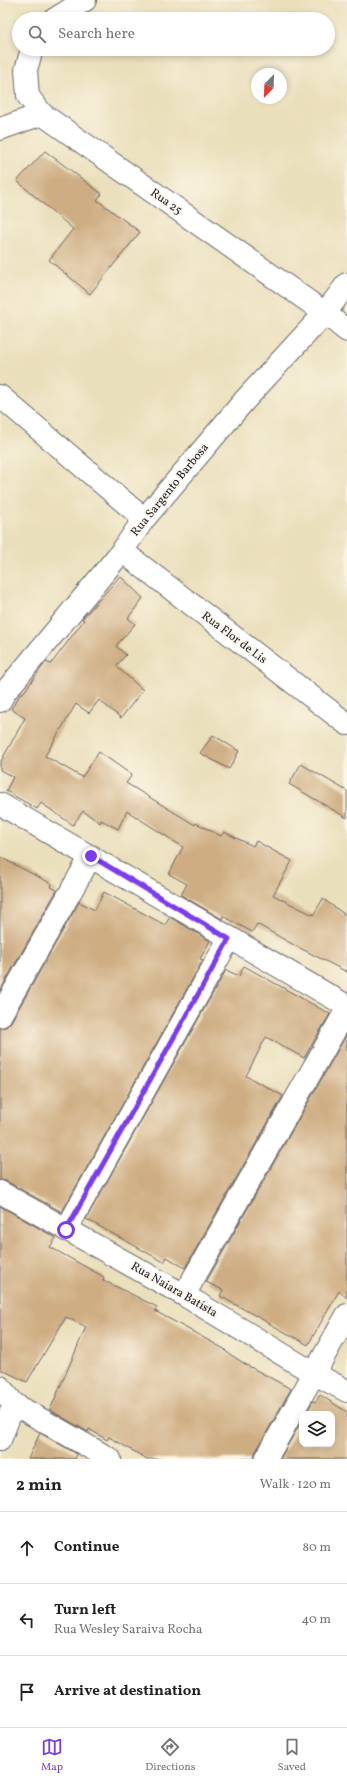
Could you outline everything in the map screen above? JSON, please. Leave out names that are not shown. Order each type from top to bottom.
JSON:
[{"type":"street","points":[[66,12],[85,0]]},
{"type":"street","name":"Rua 25","points":[[30,56],[26,70],[28,96],[42,114],[325,313],[347,331]]},
{"type":"street","points":[[0,129],[42,114]]},
{"type":"street","name":"Rua Sargento Barbosa","points":[[0,701],[4,692],[122,551],[144,519],[244,401],[325,313],[347,284]]},
{"type":"street","points":[[0,396],[144,519]]},
{"type":"street","name":"Rua Flor de Lis","points":[[122,551],[347,724]]},
{"type":"street","points":[[0,804],[91,856],[347,1008],[184,1295]]},
{"type":"street","points":[[0,1016],[91,856]]},
{"type":"street","points":[[66,1230],[229,939]]},
{"type":"street","name":"Rua Naiara Batista","points":[[0,1192],[184,1295],[315,1374],[347,1391]]},
{"type":"street","points":[[266,1459],[347,1315]]},
{"type":"street","points":[[0,1387],[14,1404],[110,1459]]},
{"type":"street","points":[[0,1440],[14,1404]]},
{"type":"building","points":[[45,151],[102,194],[97,200],[140,232],[90,294],[49,260],[73,229],[17,181]]},
{"type":"building","points":[[120,576],[143,598],[128,618],[135,624],[116,646],[126,655],[116,666],[143,690],[121,718],[99,700],[89,713],[76,704],[45,756],[82,777],[99,752],[132,775],[126,783],[195,825],[196,823],[221,836],[224,832],[253,846],[256,841],[292,861],[273,895],[313,915],[323,899],[347,916],[347,972],[257,924],[252,932],[223,916],[222,919],[181,895],[187,884],[169,874],[183,847],[127,811],[118,829],[101,820],[100,823],[83,811],[73,825],[41,803],[37,809],[6,791],[13,777],[0,770],[0,763],[25,718],[11,709],[21,693],[23,693],[46,662],[51,664],[84,620],[82,619]]},
{"type":"building","points":[[213,735],[239,751],[229,769],[200,753]]},
{"type":"building","points":[[301,764],[347,791],[347,818],[289,784]]},
{"type":"building","points":[[0,857],[52,884],[51,887],[57,890],[0,991]]},
{"type":"building","points":[[104,892],[165,925],[170,917],[210,941],[200,959],[203,960],[62,1212],[6,1181],[0,1180],[0,1028],[6,1027],[11,1022],[79,902],[95,910]]},
{"type":"building","points":[[244,966],[330,1014],[304,1058],[266,1037],[246,1076],[283,1096],[185,1268],[167,1257],[164,1262],[86,1219],[226,970],[239,976]]},
{"type":"building","points":[[347,1034],[347,1298],[339,1291],[308,1345],[220,1296],[223,1290],[206,1282]]},
{"type":"building","points":[[0,1206],[56,1238],[50,1247],[104,1277],[103,1280],[157,1307],[155,1311],[226,1350],[225,1351],[245,1364],[291,1389],[255,1453],[254,1459],[147,1459],[109,1437],[107,1440],[89,1429],[88,1432],[50,1410],[86,1327],[66,1317],[27,1382],[0,1369]]},
{"type":"building","points":[[320,1395],[347,1412],[347,1459],[280,1459],[299,1425],[299,1447],[335,1447],[335,1411],[308,1411],[313,1401],[315,1402]]},
{"type":"building","points":[[40,1433],[77,1454],[75,1459],[28,1459]]},
{"type":"route","points":[[66,1230],[229,939],[91,856]]}]
